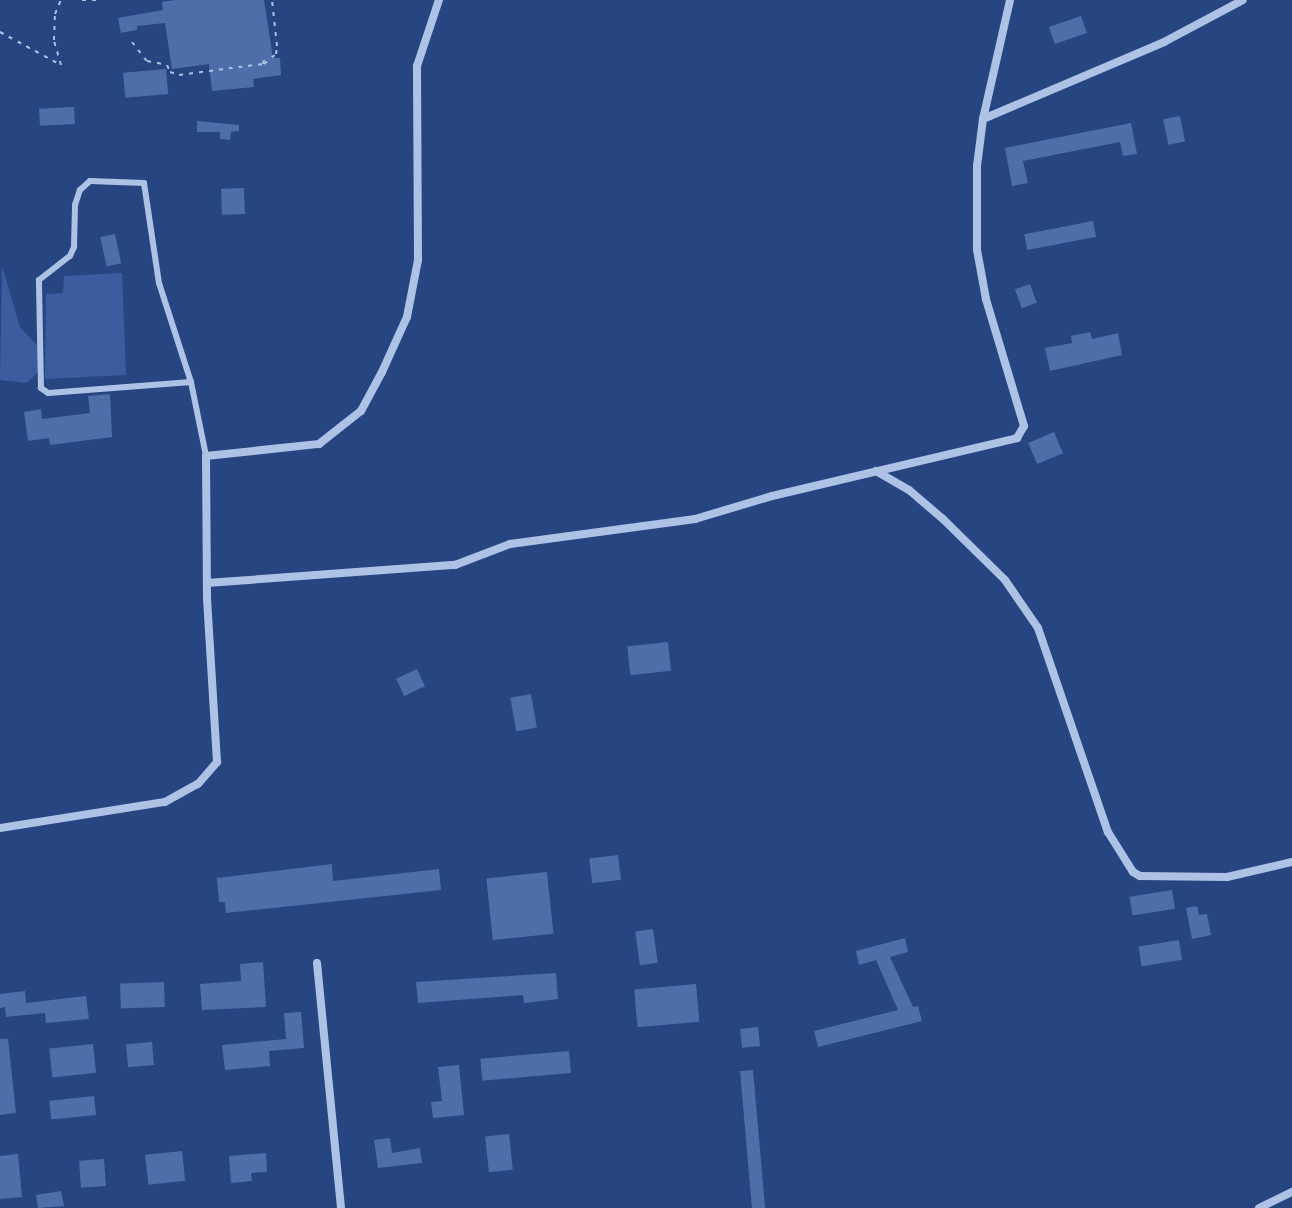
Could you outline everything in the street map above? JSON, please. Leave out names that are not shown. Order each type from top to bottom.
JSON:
[{"type":"street","points":[[0,828],[165,802],[198,784],[217,762],[207,583],[206,456],[319,444],[361,411],[382,372],[407,317],[418,260],[417,66],[439,0]]},
{"type":"street","points":[[207,583],[455,565],[510,544],[695,519],[772,496],[1012,441],[1023,431],[1018,396],[981,278],[977,166],[983,119],[1010,0]]},
{"type":"street","points":[[983,119],[1164,42],[1243,0]]},
{"type":"street","points":[[876,471],[909,490],[943,519],[1005,580],[1038,628],[1108,832],[1133,872],[1140,876],[1227,877],[1292,862]]},
{"type":"street","points":[[317,963],[341,1208]]},
{"type":"street","points":[[1259,1208],[1292,1192]]},
{"type":"lane","points":[[191,382],[48,393],[41,388],[39,280],[50,269],[62,264],[74,247],[75,205],[80,190],[90,181],[144,183],[159,283],[191,382],[206,456]]},
{"type":"path","points":[[0,32],[61,65],[54,40],[55,14],[61,1],[67,0]]},
{"type":"path","points":[[82,0],[98,0]]},
{"type":"path","points":[[132,42],[147,61],[167,65],[170,72],[179,75],[263,64],[276,54],[272,0]]},
{"type":"path","points":[[263,64],[265,57]]},
{"type":"path","points":[[243,60],[243,67]]},
{"type":"path","points":[[222,63],[222,69]]},
{"type":"path","points":[[201,65],[201,72]]},
{"type":"path","points":[[179,68],[179,75]]},
{"type":"shaded area","points":[[2,266],[20,327],[38,346],[38,372],[27,383],[0,380]]},
{"type":"shaded area","points":[[122,273],[126,375],[45,379],[46,294],[63,293],[64,276]]},
{"type":"building","points":[[264,0],[273,58],[280,58],[281,75],[253,79],[254,87],[212,91],[209,64],[172,69],[165,23],[137,26],[137,30],[121,33],[118,18],[163,10],[162,2]]},
{"type":"building","points":[[1081,16],[1087,33],[1055,44],[1049,27]]},
{"type":"building","points":[[166,69],[168,94],[125,98],[123,73]]},
{"type":"building","points":[[74,107],[75,124],[40,126],[39,109]]},
{"type":"building","points":[[1180,116],[1185,142],[1168,145],[1163,119]]},
{"type":"building","points":[[197,121],[239,125],[239,131],[231,132],[230,140],[220,139],[220,132],[197,132]]},
{"type":"building","points":[[1131,123],[1137,154],[1123,156],[1120,142],[1023,161],[1028,183],[1012,186],[1005,148]]},
{"type":"building","points":[[244,188],[245,214],[222,215],[221,189]]},
{"type":"building","points":[[1093,221],[1096,237],[1027,250],[1024,234]]},
{"type":"building","points":[[115,234],[121,263],[107,266],[100,237]]},
{"type":"building","points":[[1030,284],[1037,303],[1022,308],[1015,289]]},
{"type":"building","points":[[1090,332],[1092,339],[1118,333],[1122,355],[1050,371],[1045,348],[1072,343],[1071,336]]},
{"type":"building","points":[[110,394],[112,437],[50,445],[49,438],[28,441],[24,412],[41,409],[42,419],[90,413],[88,396]]},
{"type":"building","points":[[1054,432],[1063,453],[1037,464],[1028,443]]},
{"type":"building","points":[[668,642],[671,671],[630,675],[627,646]]},
{"type":"building","points":[[417,669],[425,686],[404,696],[396,679]]},
{"type":"building","points":[[531,694],[537,727],[516,731],[510,698]]},
{"type":"building","points":[[618,855],[621,880],[592,883],[589,859]]},
{"type":"building","points":[[332,864],[333,881],[439,869],[441,890],[226,913],[225,902],[219,902],[217,878]]},
{"type":"building","points":[[547,872],[553,934],[493,940],[486,878]]},
{"type":"building","points":[[1172,890],[1175,909],[1133,915],[1130,897]]},
{"type":"building","points":[[1197,906],[1199,915],[1207,914],[1211,935],[1192,939],[1186,908]]},
{"type":"building","points":[[653,929],[658,963],[640,965],[635,932]]},
{"type":"building","points":[[905,938],[908,952],[890,957],[913,1007],[918,1006],[922,1021],[818,1047],[814,1031],[898,1010],[876,960],[859,965],[856,951]]},
{"type":"building","points":[[1179,940],[1182,960],[1142,966],[1139,946]]},
{"type":"building","points":[[263,962],[266,1007],[202,1010],[200,984],[241,981],[240,964]]},
{"type":"building","points":[[556,973],[558,999],[524,1003],[523,995],[418,1003],[416,982]]},
{"type":"building","points":[[164,982],[165,1007],[121,1009],[120,984]]},
{"type":"building","points":[[696,984],[699,1022],[638,1027],[634,989]]},
{"type":"building","points":[[25,991],[26,1003],[86,996],[89,1019],[46,1023],[45,1013],[6,1017],[5,1007],[0,1008],[0,994]]},
{"type":"building","points":[[301,1012],[304,1048],[269,1051],[270,1066],[225,1070],[222,1045],[286,1039],[284,1013]]},
{"type":"building","points":[[758,1027],[760,1046],[742,1048],[740,1029]]},
{"type":"building","points":[[0,1039],[8,1039],[16,1113],[0,1115]]},
{"type":"building","points":[[152,1042],[154,1065],[128,1067],[126,1044]]},
{"type":"building","points":[[93,1044],[96,1073],[52,1077],[49,1049]]},
{"type":"building","points":[[569,1051],[571,1073],[482,1081],[480,1059]]},
{"type":"building","points":[[459,1065],[464,1115],[433,1118],[431,1102],[442,1101],[438,1067]]},
{"type":"building","points":[[753,1070],[765,1208],[752,1208],[740,1071]]},
{"type":"building","points":[[94,1096],[96,1115],[51,1120],[49,1101]]},
{"type":"building","points":[[509,1134],[513,1170],[489,1172],[485,1137]]},
{"type":"building","points":[[390,1138],[392,1153],[420,1148],[422,1163],[378,1168],[374,1140]]},
{"type":"building","points":[[182,1151],[185,1181],[148,1185],[145,1155]]},
{"type":"building","points":[[266,1153],[267,1172],[251,1173],[252,1181],[231,1183],[229,1156]]},
{"type":"building","points":[[18,1154],[22,1197],[0,1199],[0,1156]]},
{"type":"building","points":[[104,1159],[106,1186],[81,1188],[79,1161]]},
{"type":"building","points":[[61,1191],[64,1206],[38,1208],[36,1195]]}]
